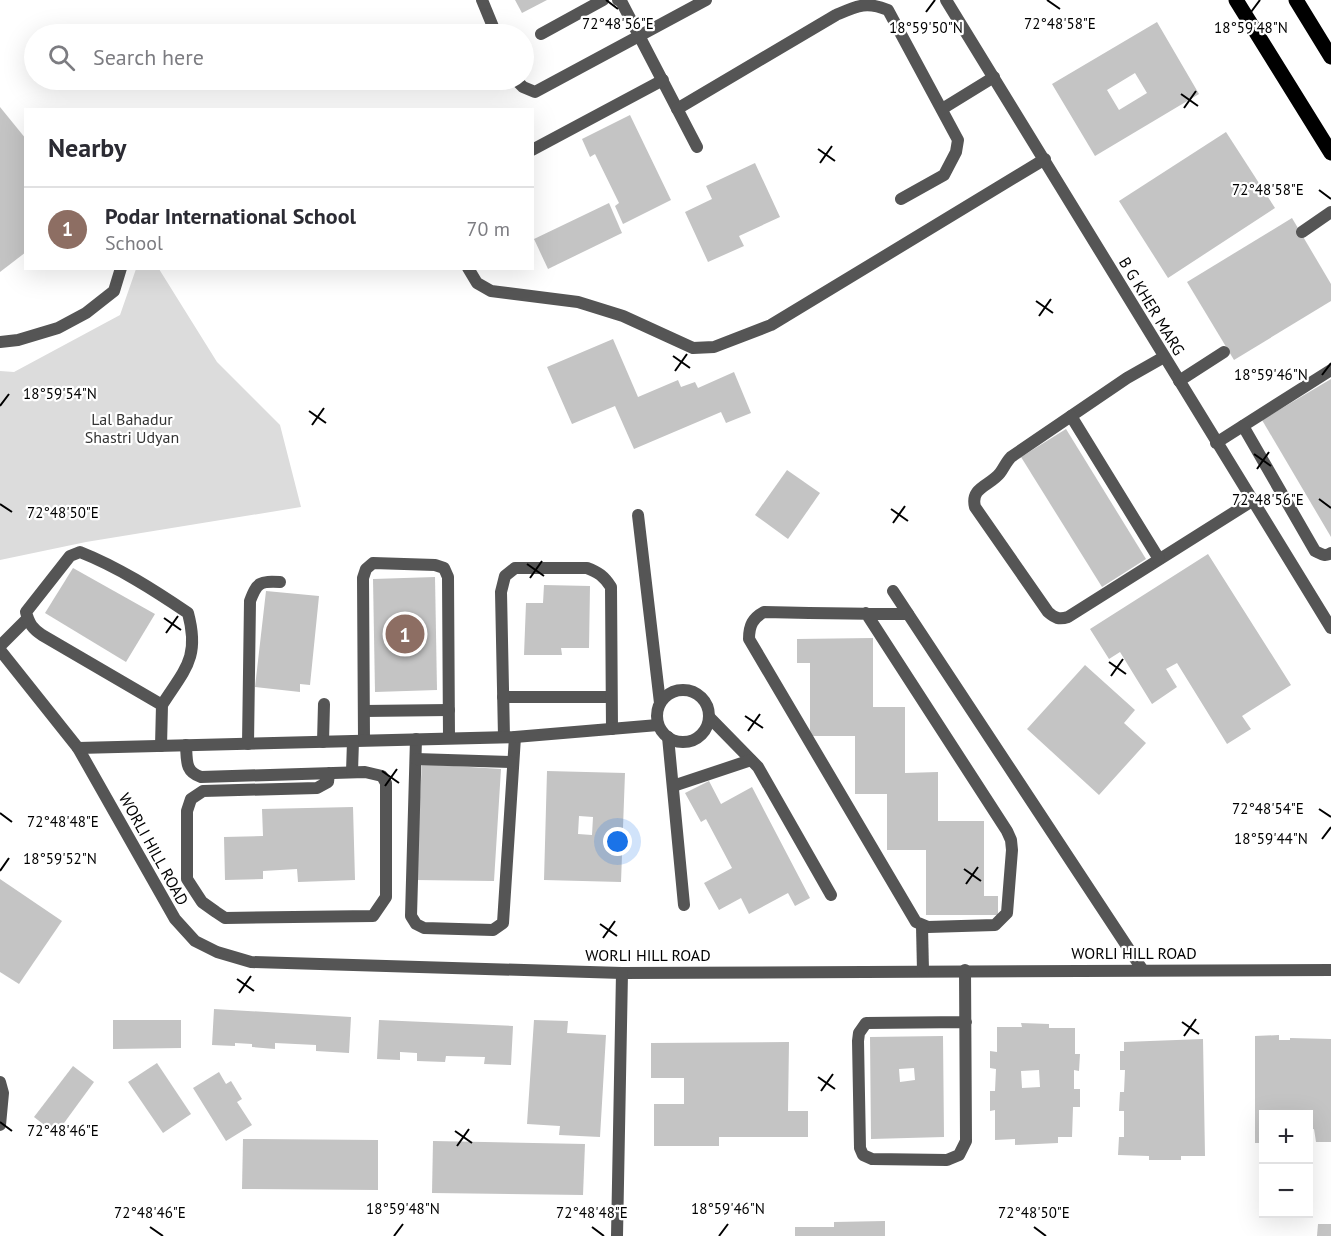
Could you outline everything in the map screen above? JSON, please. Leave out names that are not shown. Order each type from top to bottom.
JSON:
[{"type":"main road","points":[[1236,0],[1331,153]]},
{"type":"main road","points":[[1296,0],[1331,57]]},
{"type":"street","points":[[482,0],[492,24]]},
{"type":"street","points":[[541,34],[603,0]]},
{"type":"street","points":[[618,0],[621,1],[640,36],[697,147]]},
{"type":"street","points":[[530,90],[535,92],[706,0]]},
{"type":"street","name":"B G KHER MARG","points":[[946,0],[1331,628]]},
{"type":"street","points":[[677,109],[836,15],[856,7],[874,4],[888,10],[958,140],[956,152],[944,175],[901,199]]},
{"type":"street","points":[[942,110],[994,77]]},
{"type":"street","points":[[534,149],[663,80]]},
{"type":"street","points":[[469,270],[477,283],[490,291],[578,302],[623,316],[693,348],[714,346],[771,325],[1045,159]]},
{"type":"street","points":[[1302,232],[1331,212]]},
{"type":"street","points":[[0,342],[18,340],[58,328],[86,313],[114,291],[120,270]]},
{"type":"street","points":[[1179,381],[1224,352]]},
{"type":"street","points":[[1164,357],[1127,378],[1011,457],[1000,473],[980,488],[974,501],[975,507],[1048,612],[1061,619],[1068,617],[1252,501]]},
{"type":"street","points":[[1216,443],[1331,370]]},
{"type":"street","points":[[1071,416],[1159,559]]},
{"type":"street","points":[[1243,426],[1315,551],[1322,555],[1331,553]]},
{"type":"street","points":[[638,515],[660,703],[657,714],[658,725],[674,741],[686,742],[697,738],[706,729],[710,718],[708,706],[700,696],[690,690],[678,690],[668,695],[660,703]]},
{"type":"street","points":[[161,746],[162,705],[191,659],[193,634],[188,613],[97,559],[80,552],[70,556],[26,612],[32,628],[162,705]]},
{"type":"street","points":[[352,772],[364,711],[363,578],[366,569],[373,563],[435,565],[444,568],[448,577],[449,738]]},
{"type":"street","points":[[416,739],[411,916],[416,924],[424,928],[493,930],[503,923],[512,762],[503,697],[501,592],[506,576],[515,568],[587,568],[606,578],[611,587],[612,729]]},
{"type":"street","points":[[248,744],[250,601],[256,587],[264,581],[280,582]]},
{"type":"street","points":[[893,591],[1142,969]]},
{"type":"street","points":[[866,613],[1011,840],[1007,913],[995,925],[922,926],[916,922],[749,639],[750,624],[755,617],[764,612],[866,613],[908,614]]},
{"type":"street","points":[[0,648],[27,619]]},
{"type":"street","name":"WORLI HILL ROAD","points":[[0,648],[78,748],[175,919],[195,941],[217,952],[251,962],[622,973],[1331,970]]},
{"type":"street","points":[[503,697],[611,697]]},
{"type":"street","points":[[323,742],[324,704]]},
{"type":"street","points":[[364,711],[449,710]]},
{"type":"street","points":[[710,718],[758,767],[831,895]]},
{"type":"street","points":[[78,748],[509,737],[658,725]]},
{"type":"street","points":[[668,737],[684,905]]},
{"type":"street","points":[[186,746],[188,769],[201,777],[352,772],[365,772],[382,776],[386,783],[386,897],[373,916],[225,918],[202,902],[187,879],[187,811],[191,799],[203,791],[317,788],[328,782],[329,773]]},
{"type":"street","points":[[416,759],[512,762]]},
{"type":"street","points":[[673,786],[751,760]]},
{"type":"street","points":[[922,926],[923,971]]},
{"type":"street","points":[[965,970],[966,1022],[966,1141],[959,1155],[947,1160],[872,1159],[863,1155],[860,1148],[858,1041],[862,1027],[866,1023],[966,1022]]},
{"type":"street","points":[[617,1236],[622,973]]},
{"type":"street","points":[[0,1082],[3,1093],[0,1125]]},
{"type":"green space","name":"Lal Bahadur Shastri Udyan","points":[[136,270],[160,270],[217,362],[280,425],[301,507],[86,542],[0,560],[0,371],[14,372],[120,315]]},
{"type":"building","points":[[515,0],[547,0],[522,13]]},
{"type":"building","points":[[1157,22],[1199,94],[1095,156],[1052,84]],"holes":[[[1135,73],[1147,93],[1119,110],[1107,90]]]},
{"type":"building","points":[[0,107],[24,137],[24,254],[0,272]]},
{"type":"building","points":[[630,115],[671,200],[623,224],[615,206],[619,203],[595,154],[590,157],[582,139]]},
{"type":"building","points":[[1226,132],[1275,208],[1168,278],[1119,201]]},
{"type":"building","points":[[755,163],[780,217],[739,236],[744,246],[708,262],[685,212],[712,199],[706,186]]},
{"type":"building","points":[[609,203],[622,233],[548,269],[534,239]]},
{"type":"building","points":[[1292,218],[1331,284],[1331,301],[1234,360],[1187,282]]},
{"type":"building","points":[[613,339],[638,397],[678,380],[681,387],[695,382],[698,388],[734,372],[751,413],[726,423],[721,412],[634,449],[615,406],[572,424],[547,367]]},
{"type":"building","points":[[1331,379],[1331,537],[1262,420]]},
{"type":"building","points":[[1066,429],[1146,559],[1102,587],[1021,457]]},
{"type":"building","points":[[787,470],[820,493],[788,539],[755,515]]},
{"type":"building","points":[[1208,554],[1291,685],[1242,716],[1251,729],[1227,744],[1177,663],[1166,669],[1177,687],[1152,704],[1120,652],[1109,659],[1090,629]]},
{"type":"building","points":[[73,568],[155,614],[126,662],[45,613]]},
{"type":"building","points":[[435,577],[437,690],[375,692],[373,579]]},
{"type":"building","points":[[544,585],[590,586],[589,648],[561,648],[562,655],[524,655],[526,603],[543,603]]},
{"type":"building","points":[[266,591],[319,596],[310,685],[300,684],[300,692],[255,687]]},
{"type":"building","points":[[873,638],[873,707],[905,707],[905,773],[938,772],[938,821],[984,821],[984,896],[998,896],[998,915],[926,915],[926,850],[887,850],[887,794],[855,794],[855,736],[810,736],[810,663],[797,663],[797,639]]},
{"type":"building","points":[[1085,665],[1135,710],[1124,723],[1146,743],[1099,795],[1027,729]]},
{"type":"building","points":[[422,764],[501,769],[494,881],[415,880]]},
{"type":"building","points":[[547,771],[625,773],[621,882],[544,880]],"holes":[[[579,816],[593,817],[592,835],[578,834]]]},
{"type":"building","points":[[709,781],[721,804],[752,787],[810,898],[795,906],[788,893],[749,914],[741,898],[719,910],[704,883],[732,868],[706,819],[701,822],[685,793]]},
{"type":"building","points":[[353,807],[355,880],[298,882],[297,869],[263,871],[263,879],[225,880],[224,837],[263,836],[262,809]]},
{"type":"building","points":[[0,879],[62,921],[19,984],[0,972]]},
{"type":"building","points":[[214,1009],[351,1017],[349,1053],[316,1051],[316,1045],[275,1043],[275,1049],[252,1047],[252,1044],[212,1045]]},
{"type":"building","points":[[113,1020],[181,1020],[181,1048],[113,1049]]},
{"type":"building","points":[[379,1020],[513,1026],[511,1065],[484,1064],[485,1057],[446,1056],[445,1062],[417,1061],[417,1053],[400,1052],[400,1060],[377,1059]]},
{"type":"building","points":[[534,1020],[568,1021],[567,1033],[606,1035],[600,1137],[559,1135],[560,1126],[527,1124]]},
{"type":"building","points":[[1021,1023],[1049,1024],[1049,1028],[1075,1028],[1075,1054],[1080,1054],[1079,1071],[1074,1070],[1074,1089],[1080,1089],[1080,1107],[1073,1107],[1072,1137],[1058,1137],[1058,1143],[1015,1145],[1015,1139],[995,1140],[995,1110],[990,1111],[990,1091],[995,1091],[996,1069],[990,1068],[990,1051],[997,1052],[997,1027],[1022,1027]],"holes":[[[1039,1070],[1040,1087],[1022,1088],[1021,1071]]]},
{"type":"building","points":[[1279,1035],[1279,1040],[1331,1039],[1331,1142],[1316,1142],[1313,1110],[1259,1110],[1259,1143],[1255,1143],[1255,1036]]},
{"type":"building","points":[[943,1036],[944,1137],[871,1139],[870,1037]],"holes":[[[914,1068],[915,1080],[900,1082],[899,1069]]]},
{"type":"building","points":[[1203,1039],[1205,1156],[1181,1156],[1181,1160],[1149,1160],[1149,1156],[1118,1155],[1119,1137],[1124,1137],[1124,1111],[1119,1111],[1120,1092],[1124,1092],[1125,1070],[1120,1070],[1120,1051],[1124,1051],[1124,1042]]},
{"type":"building","points":[[789,1042],[788,1111],[808,1111],[808,1137],[719,1137],[719,1146],[654,1146],[654,1104],[684,1104],[684,1078],[651,1078],[651,1043]]},
{"type":"building","points":[[157,1063],[191,1114],[163,1133],[128,1082]]},
{"type":"building","points":[[73,1066],[94,1082],[56,1134],[34,1117]]},
{"type":"building","points":[[219,1072],[226,1084],[231,1081],[242,1099],[237,1102],[252,1125],[226,1141],[193,1088]]},
{"type":"building","points":[[243,1139],[378,1140],[378,1190],[242,1189]]},
{"type":"building","points":[[433,1141],[585,1144],[583,1195],[432,1193]]},
{"type":"building","points":[[885,1221],[885,1236],[795,1236],[795,1227],[834,1227],[834,1222]]},
{"type":"building","points":[[1318,1224],[1331,1224],[1331,1236],[1317,1236]]},
{"type":"place","name":"Podar International School","points":[[405,634]]}]
